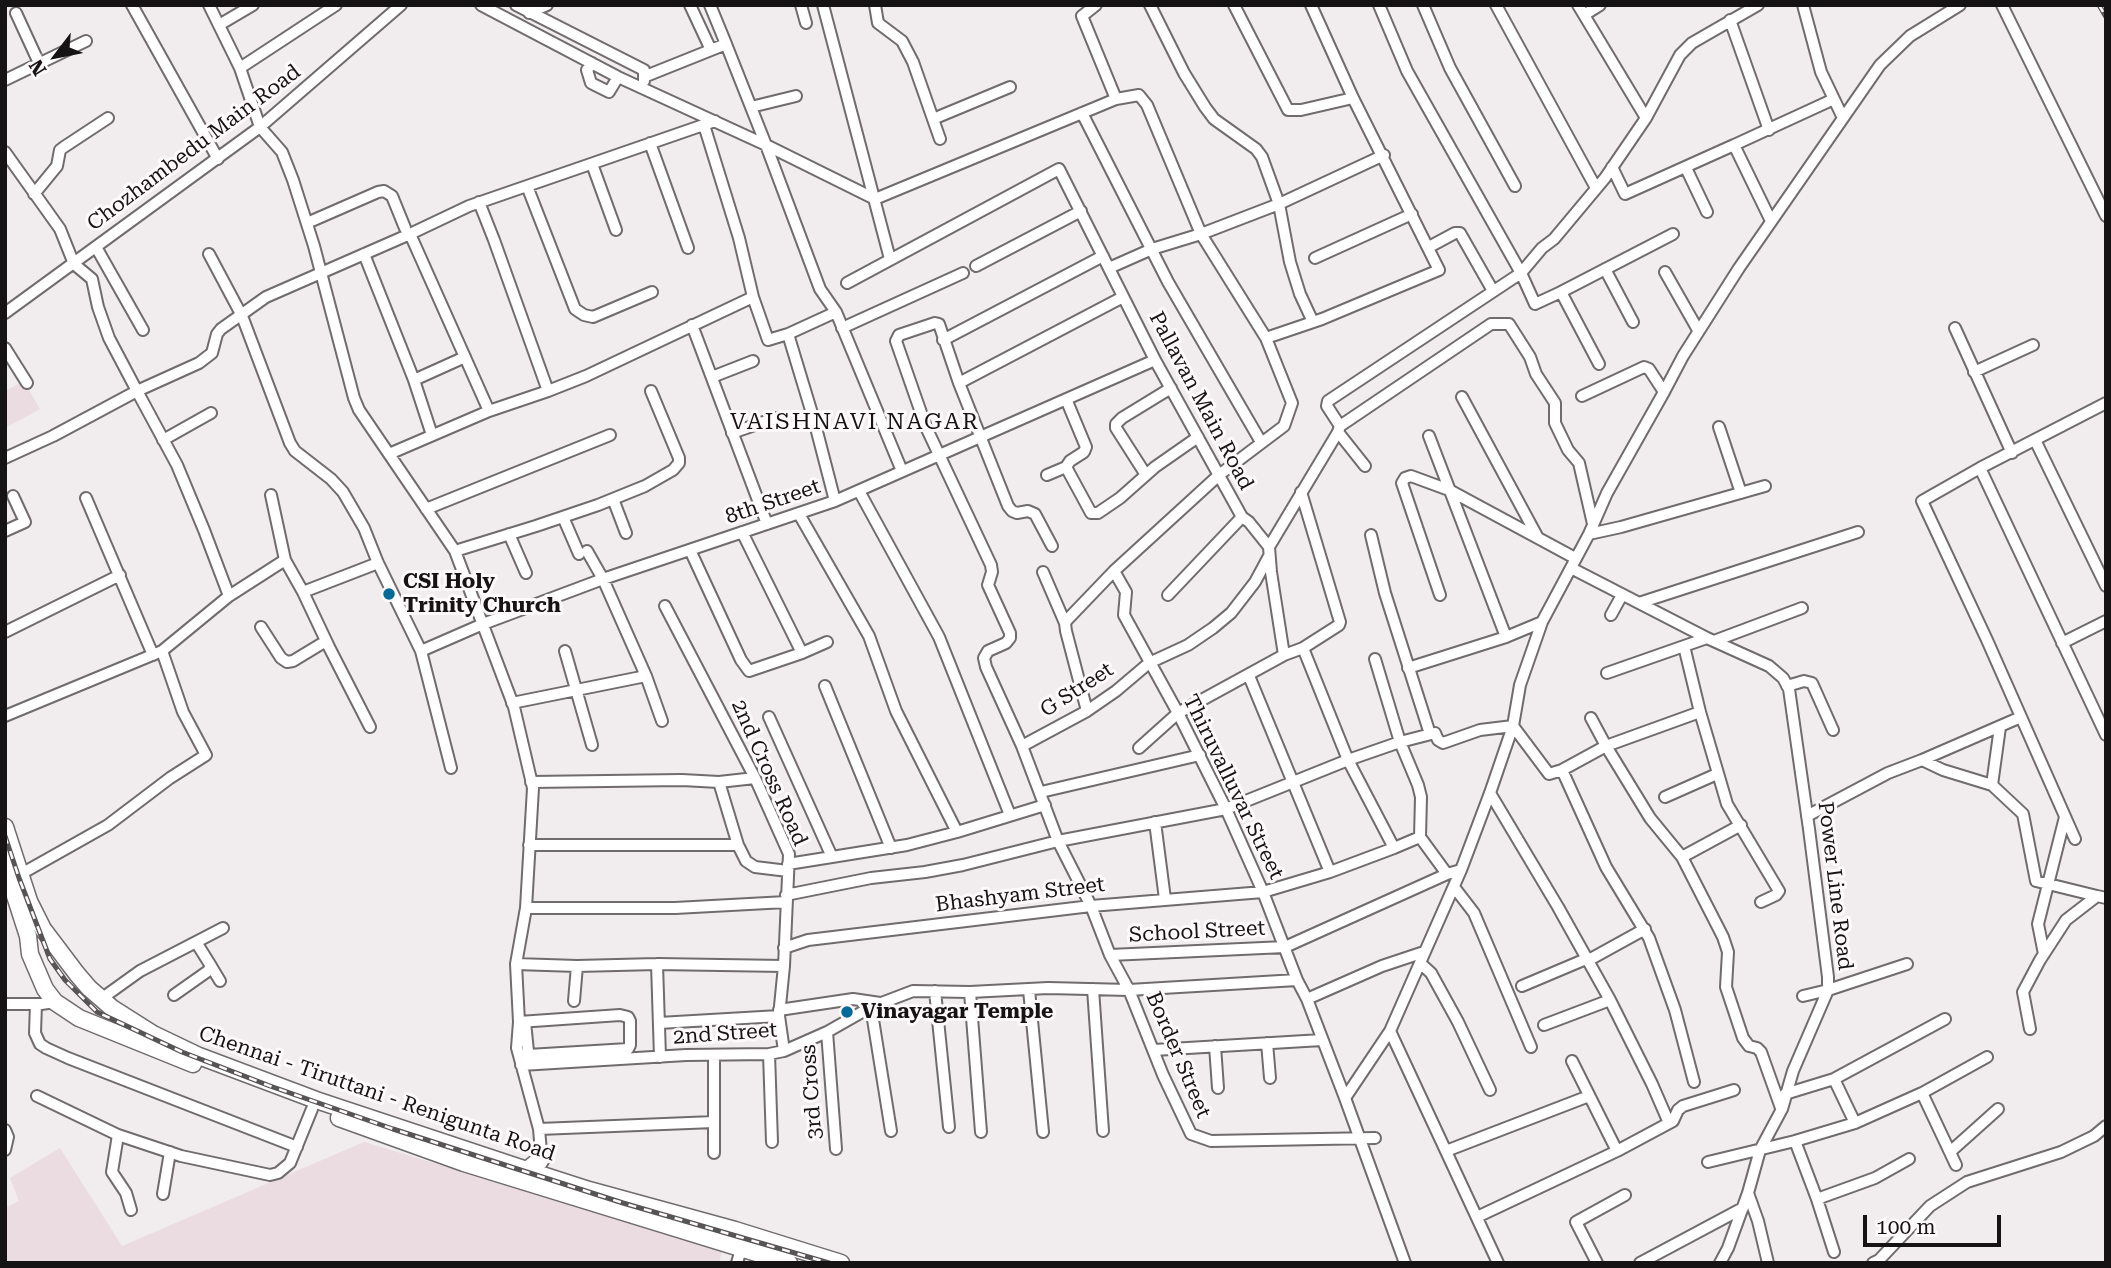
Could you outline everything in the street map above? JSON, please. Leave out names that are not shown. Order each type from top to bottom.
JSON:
[{"type":"highway","name":"Chennai - Tiruttani - Renigunta Road","points":[[5,827],[10,872],[37,973],[55,1002],[79,1018],[195,1065],[464,1163],[542,1181],[789,1263]]},
{"type":"highway","name":"Chennai - Tiruttani - Renigunta Road","points":[[10,872],[43,929],[76,974],[106,1004],[153,1034],[199,1056],[316,1100],[527,1170],[542,1181]]},
{"type":"highway","points":[[28,936],[43,929]]},
{"type":"highway","points":[[103,1026],[110,1023],[106,1004]]},
{"type":"highway","points":[[527,1170],[542,1158]]},
{"type":"highway","name":"Chennai - Tiruttani - Renigunta Road","points":[[741,1247],[841,1263]]},
{"type":"street","points":[[132,5],[218,159]]},
{"type":"street","points":[[209,5],[240,68],[260,127],[282,152],[293,180],[359,410],[455,551],[512,702],[531,782],[526,908],[516,964],[522,1022],[517,1048],[526,1061],[539,1129],[542,1181]]},
{"type":"street","points":[[219,25],[253,5]]},
{"type":"street","points":[[240,68],[337,5]]},
{"type":"street","points":[[481,5],[501,10],[618,78],[709,123],[766,145],[875,199],[1116,99],[1139,95],[1147,104],[1201,234],[1266,338],[1292,403],[1284,426],[1219,474],[1114,570],[1065,624]]},
{"type":"street","points":[[516,5],[644,70],[646,76],[642,85],[638,86]]},
{"type":"street","points":[[529,13],[547,5]]},
{"type":"street","points":[[690,5],[711,50]]},
{"type":"street","points":[[710,5],[820,289],[836,312],[902,471]]},
{"type":"street","points":[[801,5],[806,23]]},
{"type":"street","points":[[823,5],[890,259],[847,283]]},
{"type":"street","points":[[874,5],[878,23],[902,41],[913,62],[940,139]]},
{"type":"street","points":[[1096,5],[1082,16],[1116,99]]},
{"type":"street","points":[[1150,5],[1184,74],[1205,107],[1214,119],[1256,149],[1262,157],[1279,204],[1290,262],[1300,295],[1313,322]]},
{"type":"street","points":[[1234,5],[1288,110],[1301,110],[1353,98]]},
{"type":"street","points":[[1266,338],[1313,322],[1439,270],[1384,155],[1353,98],[1311,5]]},
{"type":"street","points":[[1379,5],[1407,71],[1521,273],[1535,304],[1673,234]]},
{"type":"street","points":[[1423,5],[1450,68],[1515,186]]},
{"type":"street","points":[[1496,5],[1596,188]]},
{"type":"street","points":[[1600,5],[1581,10],[1646,118]]},
{"type":"street","points":[[1365,466],[1339,429],[1327,406],[1328,401],[1521,273],[1542,248],[1554,239],[1612,167],[1646,118],[1680,55],[1692,43],[1758,5]]},
{"type":"street","points":[[1803,5],[1821,72],[1843,118]]},
{"type":"street","points":[[1345,1098],[1390,1031],[1454,887],[1513,726],[1520,685],[1542,622],[1612,483],[1698,330],[1880,65],[1910,36],[1960,5]]},
{"type":"street","points":[[2002,5],[2106,216]]},
{"type":"street","name":"Chozhambedu Main Road","points":[[5,313],[260,127],[395,7]]},
{"type":"street","points":[[16,13],[39,63]]},
{"type":"street","points":[[1730,20],[1769,130]]},
{"type":"street","points":[[5,80],[86,41]]},
{"type":"street","points":[[646,76],[726,44]]},
{"type":"street","points":[[592,63],[587,70],[591,83],[609,92],[618,78]]},
{"type":"street","points":[[933,119],[1010,88]]},
{"type":"street","points":[[751,107],[796,96]]},
{"type":"street","points":[[1612,167],[1625,194],[1834,99]]},
{"type":"street","points":[[1082,113],[1168,282],[1261,442]]},
{"type":"street","points":[[34,194],[57,166],[60,150],[108,118]]},
{"type":"street","points":[[5,458],[198,363],[212,353],[221,329],[266,297],[364,254],[407,231],[479,202],[709,123]]},
{"type":"street","points":[[709,123],[753,298],[766,338],[771,340],[788,334],[836,312]]},
{"type":"street","points":[[650,144],[688,248]]},
{"type":"street","points":[[1734,145],[1772,221]]},
{"type":"street","points":[[5,152],[60,229],[74,264],[92,279],[108,338],[177,465],[229,596]]},
{"type":"street","points":[[1109,268],[1152,249],[1201,234],[1279,204],[1384,155]]},
{"type":"street","points":[[592,164],[616,230]]},
{"type":"street","points":[[1686,168],[1707,212]]},
{"type":"street","name":"Pallavan Main Road","points":[[890,259],[1059,169],[1155,360],[1241,517],[1249,522],[1269,552]]},
{"type":"street","points":[[527,186],[575,309],[593,317],[652,292]]},
{"type":"street","points":[[307,223],[378,192],[384,191],[392,196],[489,411]]},
{"type":"street","points":[[479,202],[548,391]]},
{"type":"street","points":[[976,266],[1081,211]]},
{"type":"street","points":[[1315,258],[1412,214]]},
{"type":"street","points":[[1429,247],[1460,233],[1493,290]]},
{"type":"street","points":[[96,247],[143,330]]},
{"type":"street","points":[[209,254],[242,316],[290,443],[295,451],[343,492],[364,528],[421,651],[451,768]]},
{"type":"street","points":[[364,254],[414,380],[432,435]]},
{"type":"street","points":[[943,340],[1103,256]]},
{"type":"street","points":[[1605,269],[1633,321]]},
{"type":"street","points":[[1665,272],[1698,330]]},
{"type":"street","points":[[842,328],[963,273]]},
{"type":"street","points":[[1561,292],[1599,364]]},
{"type":"street","points":[[959,383],[1124,297]]},
{"type":"street","points":[[389,454],[489,411],[586,376],[753,298]]},
{"type":"street","points":[[939,455],[926,427],[897,341],[899,335],[935,323],[941,327],[959,383],[1009,506],[1017,513],[1028,511],[1035,514],[1052,547]]},
{"type":"street","points":[[1339,429],[1491,324],[1509,324],[1555,403],[1555,424],[1578,463],[1591,529]]},
{"type":"street","points":[[692,325],[767,524]]},
{"type":"street","points":[[1955,328],[2012,453]]},
{"type":"street","points":[[788,334],[835,501]]},
{"type":"street","points":[[1974,372],[2033,345]]},
{"type":"street","points":[[5,348],[27,383]]},
{"type":"street","points":[[414,380],[465,357]]},
{"type":"street","name":"8th Street","points":[[421,651],[483,624],[603,579],[835,501],[1155,360]]},
{"type":"street","points":[[712,377],[753,361]]},
{"type":"street","points":[[1581,396],[1644,368],[1649,369],[1664,393]]},
{"type":"street","points":[[1146,475],[1116,424],[1171,388]]},
{"type":"street","points":[[455,551],[613,499],[645,486],[673,470],[679,463],[651,391]]},
{"type":"street","points":[[1462,397],[1537,536]]},
{"type":"street","points":[[1047,475],[1066,467],[1084,452],[1086,447],[1066,399]]},
{"type":"street","points":[[2075,839],[1922,501],[2106,403]]},
{"type":"street","points":[[163,440],[211,413]]},
{"type":"street","points":[[732,433],[775,418]]},
{"type":"street","points":[[1719,427],[1741,494]]},
{"type":"street","name":"G Street","points":[[1022,746],[1087,711],[1149,663],[1188,645],[1231,613],[1255,582],[1301,492],[1339,429]]},
{"type":"street","points":[[426,509],[610,435]]},
{"type":"street","points":[[1429,436],[1506,637]]},
{"type":"street","points":[[1066,467],[1088,511],[1094,514],[1121,498],[1146,475],[1198,437]]},
{"type":"street","points":[[2035,440],[2106,586]]},
{"type":"street","name":"Border Street","points":[[939,455],[991,565],[988,585],[1010,638],[988,652],[984,658],[996,691],[1022,746],[1058,841],[1091,906],[1110,956],[1129,990],[1163,1075],[1191,1134],[1211,1141],[1376,1138]]},
{"type":"street","points":[[1980,468],[2106,735]]},
{"type":"street","points":[[1440,595],[1402,483],[1405,478],[1411,476],[1449,490],[1537,536],[1622,595],[1710,640],[1769,666],[1783,678],[1787,686],[1804,681],[1812,683],[1833,730]]},
{"type":"street","points":[[1591,529],[1621,527],[1765,486]]},
{"type":"street","points":[[859,491],[939,637],[1010,815]]},
{"type":"street","points":[[1139,748],[1178,713],[1284,655],[1303,648],[1339,625],[1301,492]]},
{"type":"street","points":[[271,495],[285,560],[370,727]]},
{"type":"street","points":[[5,531],[25,522],[13,496]]},
{"type":"street","points":[[10,872],[108,825],[170,778],[206,755],[183,712],[86,498]]},
{"type":"street","points":[[613,499],[626,533]]},
{"type":"street","points":[[799,514],[869,636],[896,711],[957,832]]},
{"type":"street","points":[[563,517],[583,553],[603,579],[646,676],[662,721]]},
{"type":"street","points":[[1168,595],[1241,517]]},
{"type":"street","points":[[742,532],[802,653]]},
{"type":"street","points":[[1639,603],[1858,532]]},
{"type":"street","points":[[509,534],[526,573]]},
{"type":"street","points":[[1371,535],[1385,593],[1430,734]]},
{"type":"street","points":[[690,550],[749,671],[827,642]]},
{"type":"street","points":[[1269,552],[1284,655]]},
{"type":"street","points":[[5,716],[158,653],[229,596],[285,560]]},
{"type":"street","points":[[303,592],[378,563]]},
{"type":"street","name":"Thiruvalluvar Street","points":[[1114,570],[1126,592],[1124,615],[1200,755],[1263,892],[1345,1098],[1405,1263]]},
{"type":"street","points":[[1043,572],[1065,624],[1087,711]]},
{"type":"street","points":[[5,632],[120,575]]},
{"type":"street","points":[[1611,615],[1622,595]]},
{"type":"street","name":"2nd Cross Road","points":[[665,606],[755,778],[789,854],[779,1013],[784,1051]]},
{"type":"street","points":[[1607,673],[1802,608]]},
{"type":"street","points":[[2063,643],[2106,621]]},
{"type":"street","points":[[1408,668],[1506,637],[1542,622]]},
{"type":"street","points":[[261,627],[281,658],[287,662],[326,640]]},
{"type":"street","points":[[1684,646],[1727,804],[1779,891],[1761,902]]},
{"type":"street","points":[[1303,648],[1348,760],[1394,848]]},
{"type":"street","points":[[565,651],[592,745]]},
{"type":"street","points":[[1376,659],[1400,742],[1421,797],[1420,837],[1447,874]]},
{"type":"street","points":[[512,702],[646,676]]},
{"type":"street","points":[[1249,676],[1329,872]]},
{"type":"street","points":[[825,686],[891,848]]},
{"type":"street","name":"Power Line Road","points":[[1720,1263],[1743,1208],[1760,1150],[1782,1109],[1785,1094],[1828,989],[1792,704],[1787,686]]},
{"type":"street","points":[[1513,726],[1549,774],[1562,770],[1606,746],[1700,712]]},
{"type":"street","points":[[769,717],[832,857]]},
{"type":"street","points":[[1807,816],[1888,773],[2021,717]]},
{"type":"street","points":[[1591,718],[1650,818],[1682,857],[1726,945],[1726,987],[1745,1042],[1761,1052],[1782,1109]]},
{"type":"street","points":[[526,908],[675,908],[786,899],[871,878],[963,865],[1058,841],[1226,809],[1292,781],[1400,742],[1435,733],[1443,743],[1480,730],[1513,726]]},
{"type":"street","points":[[1992,785],[2000,727]]},
{"type":"street","points":[[1041,792],[1200,755]]},
{"type":"street","points":[[1922,760],[1943,770],[1992,785],[2023,814],[2036,881],[2101,897]]},
{"type":"street","points":[[1562,770],[1606,867],[1645,929],[1675,1010],[1694,1082]]},
{"type":"street","points":[[1665,797],[1717,774]]},
{"type":"street","points":[[531,782],[682,779],[719,782],[755,778]]},
{"type":"street","points":[[719,782],[737,845],[750,865],[788,868],[957,832],[1045,805]]},
{"type":"street","points":[[1490,793],[1610,1000],[1669,1123]]},
{"type":"street","points":[[2044,954],[2038,924],[2065,817]]},
{"type":"street","points":[[1155,822],[1165,899]]},
{"type":"street","points":[[1682,857],[1741,825]]},
{"type":"street","name":"Bhashyam Street","points":[[784,948],[808,940],[1091,906],[1263,892],[1329,872],[1420,837]]},
{"type":"street","points":[[529,845],[737,845]]},
{"type":"street","points":[[1285,947],[1461,870]]},
{"type":"street","points":[[1454,887],[1474,914],[1531,1047]]},
{"type":"street","points":[[2030,1029],[2023,992],[2066,920],[2101,897]]},
{"type":"street","points":[[106,1004],[140,971],[223,928]]},
{"type":"street","points":[[1522,986],[1587,960],[1645,929]]},
{"type":"street","points":[[196,942],[220,981]]},
{"type":"street","name":"School Street","points":[[1110,956],[1285,947]]},
{"type":"street","points":[[1307,999],[1370,971],[1424,952]]},
{"type":"street","points":[[1420,963],[1431,973],[1453,1012],[1490,1090]]},
{"type":"street","points":[[516,964],[784,965]]},
{"type":"street","points":[[657,964],[660,1057]]},
{"type":"street","points":[[1803,996],[1907,964]]},
{"type":"street","points":[[574,1001],[577,966]]},
{"type":"street","points":[[174,995],[211,967]]},
{"type":"street","name":"2nd Street","points":[[526,1061],[769,1054],[784,1051],[827,1032],[876,1005],[913,991],[970,992],[1048,988],[1129,990],[1297,980]]},
{"type":"street","points":[[1093,989],[1102,1131]]},
{"type":"street","points":[[1029,990],[1043,1132]]},
{"type":"street","points":[[935,991],[948,1127]]},
{"type":"street","points":[[970,992],[981,1132]]},
{"type":"street","points":[[659,1023],[779,1013],[853,999],[876,1005],[891,1131]]},
{"type":"street","points":[[1544,1026],[1610,1000]]},
{"type":"street","points":[[5,1004],[55,1002]]},
{"type":"street","points":[[36,1004],[35,1034],[40,1044],[46,1048],[297,1147]]},
{"type":"street","points":[[522,1022],[620,1015],[628,1017],[630,1021],[628,1049],[526,1061]]},
{"type":"street","points":[[1785,1094],[1834,1079],[1945,1019]]},
{"type":"street","points":[[1390,1031],[1498,1263]]},
{"type":"street","name":"3rd Cross","points":[[827,1032],[836,1149]]},
{"type":"street","points":[[1154,1050],[1322,1040]]},
{"type":"street","points":[[1267,1043],[1270,1078]]},
{"type":"street","points":[[1215,1046],[1218,1088]]},
{"type":"street","points":[[769,1054],[772,1142]]},
{"type":"street","points":[[714,1055],[714,1153]]},
{"type":"street","points":[[1708,1162],[1795,1142],[1855,1123],[1922,1093],[1987,1057]]},
{"type":"street","points":[[1572,1061],[1617,1151]]},
{"type":"street","points":[[1834,1079],[1855,1123]]},
{"type":"street","points":[[1477,1217],[1617,1151],[1673,1121],[1680,1108],[1734,1090]]},
{"type":"street","points":[[1922,1093],[1956,1165]]},
{"type":"street","points":[[37,1096],[118,1135],[170,1152],[270,1175],[285,1168],[294,1156],[312,1109]]},
{"type":"street","points":[[1446,1151],[1589,1096]]},
{"type":"street","points":[[1950,1152],[1998,1109]]},
{"type":"street","points":[[539,1129],[714,1122]]},
{"type":"street","points":[[1874,1263],[1930,1206],[1967,1182],[2061,1152],[2094,1136],[2106,1126]]},
{"type":"street","points":[[5,1130],[8,1137],[5,1150]]},
{"type":"street","points":[[118,1135],[113,1172],[124,1189],[131,1210]]},
{"type":"street","points":[[1795,1142],[1818,1199],[1834,1252]]},
{"type":"street","points":[[163,1194],[170,1152]]},
{"type":"street","points":[[1818,1199],[1875,1178],[1909,1159]]},
{"type":"street","points":[[1748,1193],[1768,1263]]},
{"type":"street","points":[[1597,1263],[1576,1222],[1625,1195]]},
{"type":"street","points":[[1647,1261],[1743,1208]]},
{"type":"shaded area","points":[[24,381],[40,409],[5,428],[5,391]]},
{"type":"shaded area","points":[[364,1142],[722,1250],[719,1263],[5,1263],[5,1208],[19,1201],[10,1178],[60,1148],[122,1246]]},
{"type":"railway","points":[[2099,5],[2106,17]]},
{"type":"railway","points":[[5,836],[50,959],[65,980],[97,1012],[182,1052],[393,1129],[623,1203],[829,1263]]},
{"type":"place","name":"CSI Holy Trinity Church","points":[[389,594]]},
{"type":"place","name":"Vinayagar Temple","points":[[847,1012]]},
{"type":"district","name":"VAISHNAVI NAGAR","points":[[855,422]]}]
